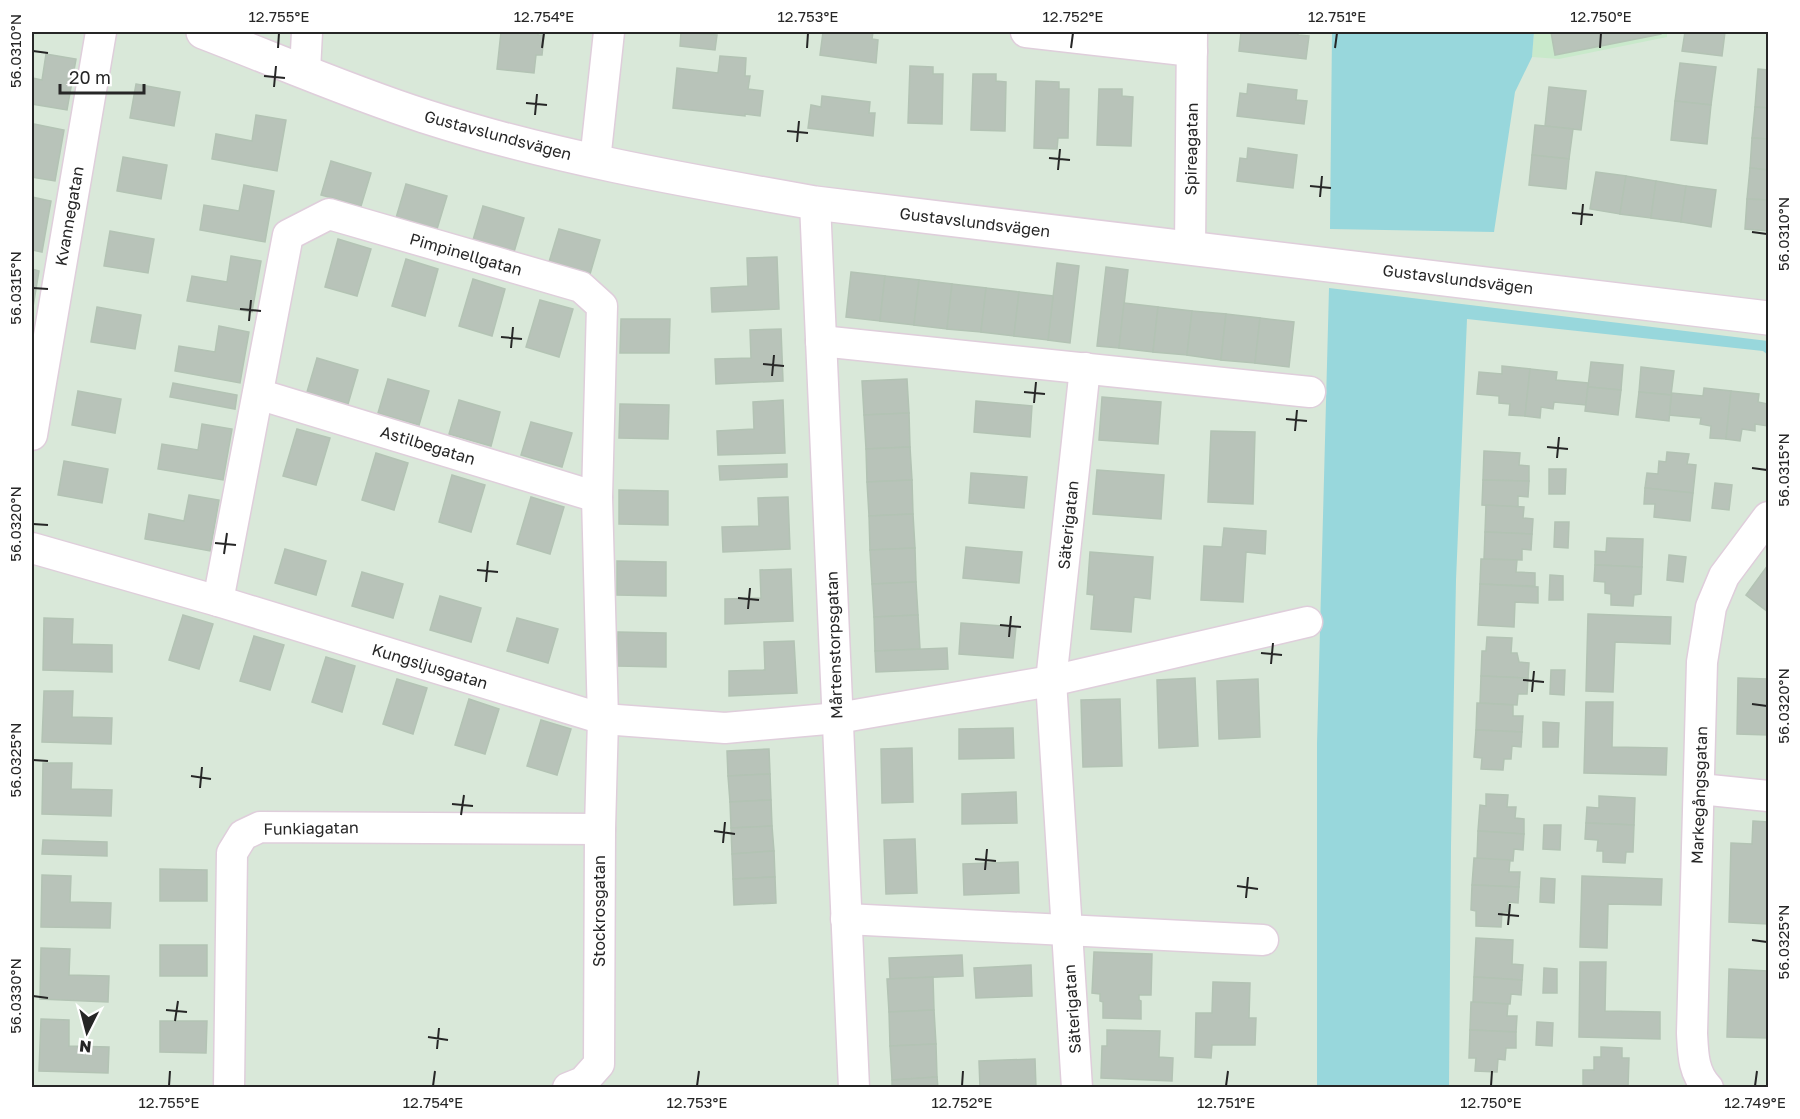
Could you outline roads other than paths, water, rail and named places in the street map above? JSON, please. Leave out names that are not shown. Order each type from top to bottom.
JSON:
[{"type":"street","name":"Kvannegatan","points":[[32,435],[101,32]]},
{"type":"street","name":"Gustavslundsvägen","points":[[203,32],[423,116],[514,142],[697,183],[815,203],[1768,318]]},
{"type":"street","points":[[305,71],[307,32]]},
{"type":"street","points":[[595,161],[609,32]]},
{"type":"street","name":"Spireagatan","points":[[1026,32],[1192,41],[1190,248]]},
{"type":"street","name":"Mårtenstorpsgatan","points":[[815,203],[854,1088]]},
{"type":"street","name":"Pimpinellgatan","points":[[218,601],[288,235],[329,214],[581,286],[602,306],[597,497],[603,719]]},
{"type":"street","points":[[821,341],[1310,392]]},
{"type":"street","name":"Säterigatan","points":[[1077,1088],[1052,681],[1085,368]]},
{"type":"street","name":"Astilbegatan","points":[[258,394],[597,497]]},
{"type":"street","name":"Markegångsgatan","points":[[1708,1088],[1700,1078],[1695,1066],[1692,1033],[1702,662],[1711,607],[1724,576],[1768,517]]},
{"type":"street","name":"Kungsljusgatan","points":[[32,548],[218,601],[603,719],[725,728],[838,718]]},
{"type":"street","points":[[838,718],[1052,681],[1307,622]]},
{"type":"street","name":"Stockrosgatan","points":[[568,1088],[583,1082],[599,1064],[603,719]]},
{"type":"street","points":[[1700,789],[1768,796]]},
{"type":"street","name":"Funkiagatan","points":[[229,1088],[232,853],[243,835],[260,827],[600,829]]},
{"type":"street","points":[[846,918],[1263,940]]}]
